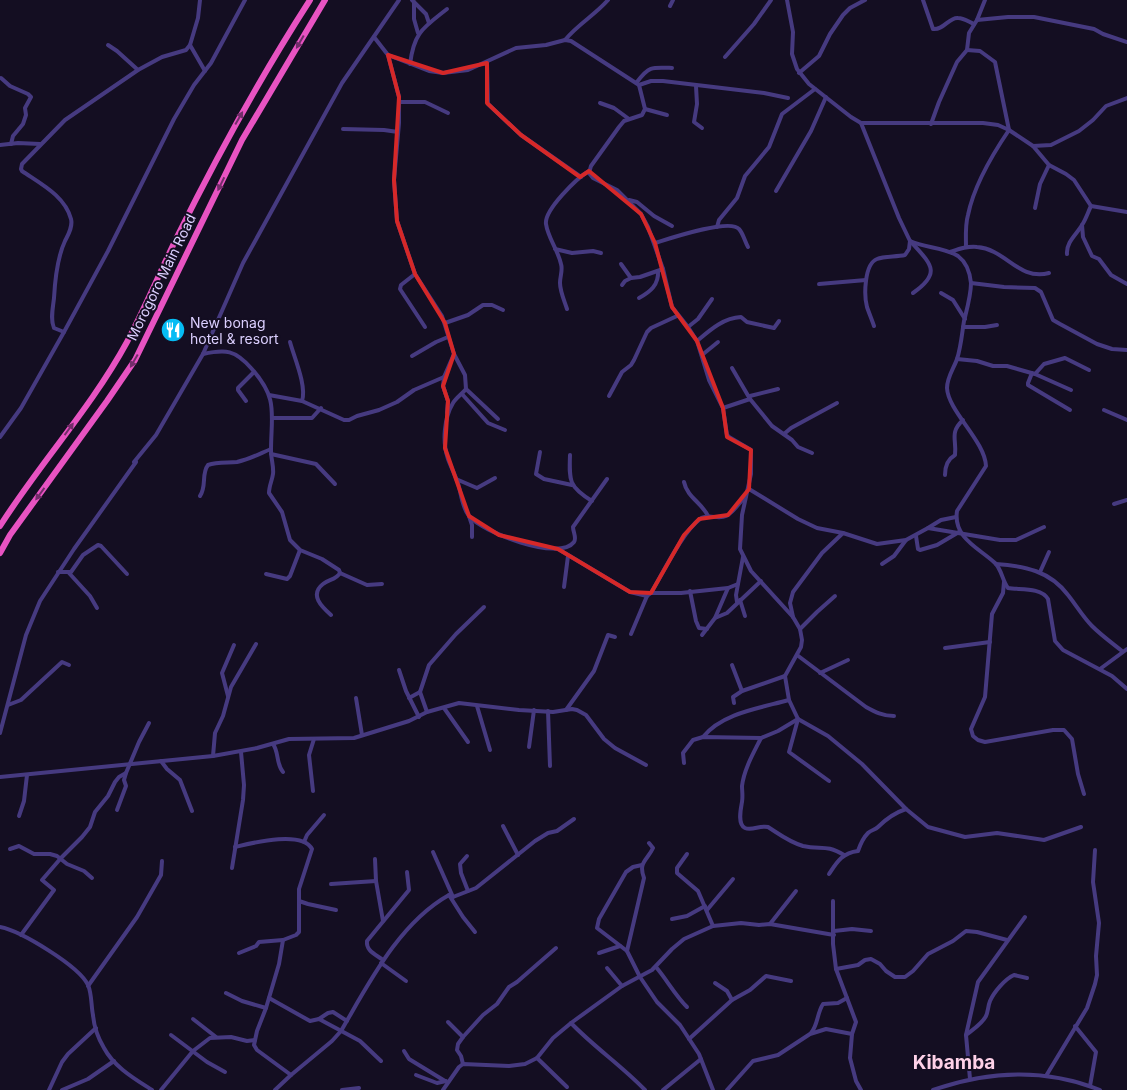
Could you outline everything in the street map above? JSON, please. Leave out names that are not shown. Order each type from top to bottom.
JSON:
[{"type":"highway","name":"Morogoro Main Road","points":[[0,526],[18,498],[107,376],[127,341],[234,126],[310,0]]},
{"type":"highway","name":"Morogoro Main Road","points":[[0,552],[10,535],[108,401],[135,360],[242,140],[325,0]]},
{"type":"street","points":[[64,332],[54,328],[52,320],[55,281],[62,247],[71,228],[72,221],[64,205],[53,192],[22,172],[22,164],[65,120],[138,70],[162,58],[186,50],[190,45],[198,18],[200,0]]},
{"type":"street","points":[[0,437],[21,408],[64,332],[108,251],[174,119],[190,92],[211,63],[245,0]]},
{"type":"street","points":[[0,733],[26,635],[40,601],[58,572],[169,414],[203,354],[243,263],[342,83],[399,0]]},
{"type":"street","points":[[388,55],[429,71],[443,73],[468,70],[487,63],[516,48],[546,46],[565,40],[582,22],[599,10],[608,0]]},
{"type":"street","points":[[670,6],[673,0]]},
{"type":"street","points":[[725,57],[754,24],[771,0]]},
{"type":"street","points":[[787,0],[793,32],[792,54],[800,73],[815,88],[851,117],[861,123],[983,123],[998,125],[1033,146],[1049,165],[1074,180],[1091,206],[1127,212]]},
{"type":"street","points":[[800,73],[819,56],[830,34],[843,15],[850,8],[865,0]]},
{"type":"street","points":[[923,0],[933,29],[942,28],[954,18],[975,22],[1008,17],[1034,17],[1094,30],[1127,42]]},
{"type":"street","points":[[931,124],[957,62],[967,50],[969,33],[985,0]]},
{"type":"street","points":[[413,1],[426,14],[429,23]]},
{"type":"street","points":[[413,1],[414,19],[418,33]]},
{"type":"street","points":[[410,64],[414,42],[418,33],[447,8]]},
{"type":"street","points":[[374,37],[388,55],[399,102],[394,180],[397,221],[415,274],[433,300],[445,323],[454,354],[464,376],[466,389],[498,419]]},
{"type":"street","points":[[565,40],[577,44],[638,83],[663,82],[764,93],[788,98]]},
{"type":"street","points":[[108,45],[138,70]]},
{"type":"street","points":[[190,45],[205,71]]},
{"type":"street","points":[[966,247],[967,216],[981,177],[1009,130],[994,62],[980,51],[967,50]]},
{"type":"street","points":[[487,63],[488,104],[521,135],[581,177]]},
{"type":"street","points":[[638,83],[649,69],[654,67],[672,68]]},
{"type":"street","points":[[1,78],[10,86],[31,97],[25,108],[26,115],[23,124],[13,136],[11,144]]},
{"type":"street","points":[[567,308],[560,285],[562,267],[545,222],[547,215],[567,190],[589,171],[619,127],[629,119],[642,115],[645,109],[638,83]]},
{"type":"street","points":[[696,86],[694,122],[702,128]]},
{"type":"street","points":[[717,227],[719,220],[737,198],[745,176],[769,146],[782,114],[815,88]]},
{"type":"street","points":[[776,191],[812,131],[826,97]]},
{"type":"street","points":[[1033,146],[1057,143],[1086,126],[1106,106],[1127,98]]},
{"type":"street","points":[[399,102],[425,102],[448,113]]},
{"type":"street","points":[[600,103],[614,108],[629,119]]},
{"type":"street","points":[[645,109],[667,115]]},
{"type":"street","points":[[861,123],[910,241],[928,261],[931,271],[930,276],[926,284],[913,293]]},
{"type":"street","points":[[343,129],[398,132]]},
{"type":"street","points":[[0,145],[40,144]]},
{"type":"street","points":[[1035,208],[1040,184],[1049,165]]},
{"type":"street","points":[[589,171],[593,178],[617,190],[641,214],[655,243],[672,307],[697,341],[709,380],[723,408],[729,437],[751,450],[751,474],[749,489],[745,497],[728,515],[723,517],[708,516],[699,519],[684,535],[649,594],[631,634]]},
{"type":"street","points":[[628,200],[638,202],[654,216],[672,226]]},
{"type":"street","points":[[1067,254],[1069,243],[1082,225],[1091,206]]},
{"type":"street","points":[[1082,225],[1083,237],[1092,256],[1099,259],[1111,275],[1127,284]]},
{"type":"street","points":[[655,243],[686,233],[734,226],[738,228],[748,247]]},
{"type":"street","points":[[910,241],[950,252],[965,262],[970,283],[957,358],[950,374],[947,388],[951,401],[979,446],[986,466],[961,505],[956,517],[960,532],[972,546],[996,564],[1008,588],[1038,591],[1046,596],[1055,641],[1063,650],[1112,676],[1127,689]]},
{"type":"street","points":[[874,326],[866,305],[868,269],[872,262],[879,258],[904,255],[909,249],[910,241]]},
{"type":"street","points":[[950,252],[966,247],[979,247],[1002,255],[1028,274],[1049,274]]},
{"type":"street","points":[[555,249],[572,253],[593,251],[601,253]]},
{"type":"street","points":[[621,264],[631,278]]},
{"type":"street","points":[[622,285],[631,278],[663,269]]},
{"type":"street","points":[[639,298],[657,282],[658,271]]},
{"type":"street","points":[[415,274],[401,285],[400,289],[425,327]]},
{"type":"street","points":[[819,284],[866,280]]},
{"type":"street","points":[[970,283],[1035,288],[1041,292],[1053,320],[1097,344],[1112,349],[1127,350]]},
{"type":"street","points":[[941,293],[953,300],[965,319]]},
{"type":"street","points":[[688,327],[698,319],[712,299]]},
{"type":"street","points":[[445,323],[468,315],[483,305],[492,304],[503,310]]},
{"type":"street","points":[[610,396],[622,372],[634,360],[647,332],[651,328],[678,316]]},
{"type":"street","points":[[697,341],[719,323],[736,317],[742,317],[747,322],[774,328],[779,321]]},
{"type":"street","points":[[963,327],[997,325]]},
{"type":"street","points":[[412,356],[448,337]]},
{"type":"street","points":[[290,342],[298,369],[303,394],[302,401]]},
{"type":"street","points":[[702,355],[718,342]]},
{"type":"street","points":[[203,354],[215,351],[228,351],[244,360],[267,388],[270,395],[272,418],[271,454],[273,471],[269,493],[282,512],[290,540],[300,550],[322,558],[337,568],[340,573],[367,585],[382,584]]},
{"type":"street","points":[[454,354],[444,376],[443,386],[448,401],[446,448],[447,457],[472,526],[472,537]]},
{"type":"street","points":[[957,358],[993,366],[1007,366],[1034,374],[1070,390]]},
{"type":"street","points":[[1070,410],[1028,385],[1028,382],[1044,364],[1065,358],[1089,370]]},
{"type":"street","points":[[732,368],[750,397],[772,426],[792,440],[798,447],[812,454]]},
{"type":"street","points":[[246,401],[238,388],[254,372]]},
{"type":"street","points":[[270,395],[302,401],[344,420],[349,420],[397,402],[414,390],[444,376]]},
{"type":"street","points":[[446,416],[454,401],[466,389]]},
{"type":"street","points":[[723,408],[750,397],[778,389]]},
{"type":"street","points":[[462,394],[488,423],[505,430]]},
{"type":"street","points":[[784,434],[791,428],[837,403]]},
{"type":"street","points":[[272,418],[312,418],[321,408]]},
{"type":"street","points":[[1104,410],[1127,420]]},
{"type":"street","points":[[945,475],[947,463],[955,455],[954,432],[963,420]]},
{"type":"street","points":[[200,496],[204,489],[205,470],[208,465],[256,457],[271,449]]},
{"type":"street","points":[[540,452],[536,474],[544,479],[572,485]]},
{"type":"street","points":[[271,454],[316,464],[335,484]]},
{"type":"street","points":[[570,455],[572,485],[592,501]]},
{"type":"street","points":[[456,479],[477,488],[495,478]]},
{"type":"street","points":[[469,516],[499,535],[544,549],[558,549],[568,546],[575,541],[573,527],[607,479]]},
{"type":"street","points":[[684,482],[688,494],[706,511],[708,516]]},
{"type":"street","points":[[749,489],[817,528],[843,533],[877,544],[906,540],[942,520],[956,517]]},
{"type":"street","points":[[745,497],[740,533],[740,549],[743,557],[751,570],[793,618],[800,629],[802,640],[797,655],[785,676],[789,700],[798,719],[828,736],[855,758],[906,809],[928,827],[965,837],[998,833],[1044,840],[1081,826]]},
{"type":"street","points":[[1114,504],[1127,500]]},
{"type":"street","points":[[928,528],[1000,540],[1016,540],[1044,527]]},
{"type":"street","points":[[916,536],[918,549],[920,550],[937,545],[960,532]]},
{"type":"street","points":[[793,618],[790,603],[794,592],[822,553],[843,533]]},
{"type":"street","points":[[882,564],[894,556],[906,540]]},
{"type":"street","points":[[69,573],[83,556],[98,545],[127,574]]},
{"type":"street","points":[[558,549],[630,592],[649,594],[690,591],[728,588],[738,584]]},
{"type":"street","points":[[266,574],[287,578],[290,576],[300,550]]},
{"type":"street","points":[[1040,572],[1049,552]]},
{"type":"street","points":[[564,587],[568,556]]},
{"type":"street","points":[[743,557],[736,595],[745,616]]},
{"type":"street","points":[[996,564],[1020,566],[1040,572],[1055,580],[1092,627],[1122,651]]},
{"type":"street","points":[[58,572],[69,573],[90,596],[97,608]]},
{"type":"street","points":[[330,615],[319,605],[317,600],[318,591],[322,584],[337,577],[340,573]]},
{"type":"street","points":[[715,618],[727,612],[761,581]]},
{"type":"street","points":[[1004,582],[1003,593],[992,614],[985,697],[973,722],[971,729],[973,736],[985,742],[1053,730],[1064,730],[1072,739],[1078,774],[1084,794]]},
{"type":"street","points":[[702,635],[715,618],[728,588]]},
{"type":"street","points":[[690,591],[696,621],[700,628],[707,629]]},
{"type":"street","points":[[800,629],[835,596]]},
{"type":"street","points":[[427,712],[420,692],[429,665],[484,606]]},
{"type":"street","points":[[566,710],[594,671],[608,635],[615,637]]},
{"type":"street","points":[[945,648],[990,642]]},
{"type":"street","points":[[213,756],[215,733],[231,687],[256,644]]},
{"type":"street","points":[[228,696],[222,673],[234,645]]},
{"type":"street","points":[[1100,669],[1127,649]]},
{"type":"street","points":[[797,655],[866,707],[876,713],[894,716]]},
{"type":"street","points":[[820,673],[848,660]]},
{"type":"street","points":[[8,704],[21,700],[62,662],[69,665]]},
{"type":"street","points":[[732,665],[742,691]]},
{"type":"street","points":[[398,670],[418,717]]},
{"type":"street","points":[[734,703],[733,697],[742,691],[785,676]]},
{"type":"street","points":[[409,698],[420,692]]},
{"type":"street","points":[[356,698],[362,735]]},
{"type":"street","points":[[702,737],[710,728],[745,711],[789,700]]},
{"type":"street","points":[[0,777],[213,756],[241,752],[289,739],[354,738],[393,727],[427,712],[459,703],[548,711],[577,710],[586,715],[593,727],[610,744],[627,756],[646,765]]},
{"type":"street","points":[[477,706],[490,750]]},
{"type":"street","points":[[444,708],[468,742]]},
{"type":"street","points":[[529,747],[534,710]]},
{"type":"street","points":[[548,711],[550,766]]},
{"type":"street","points":[[684,763],[683,753],[694,740],[702,737],[761,738],[778,731],[798,719]]},
{"type":"street","points":[[798,719],[789,752],[829,781]]},
{"type":"street","points":[[117,810],[126,786],[124,780],[126,773],[149,723]]},
{"type":"street","points":[[761,738],[751,757],[742,786],[741,825],[744,828],[752,829],[768,827],[791,842],[816,848],[833,848],[844,855]]},
{"type":"street","points":[[313,791],[309,755],[314,739]]},
{"type":"street","points":[[273,744],[276,748],[279,766],[283,772]]},
{"type":"street","points":[[232,868],[244,800],[241,752]]},
{"type":"street","points":[[161,761],[180,780],[192,811]]},
{"type":"street","points":[[21,935],[54,890],[42,880],[60,858],[82,838],[90,827],[95,812],[108,796],[115,782],[126,773]]},
{"type":"street","points":[[19,816],[24,801],[27,775]]},
{"type":"street","points":[[829,874],[844,855],[858,851],[862,840],[870,831],[876,829],[895,812],[906,809]]},
{"type":"street","points":[[304,842],[307,835],[324,815]]},
{"type":"street","points":[[275,1090],[290,1074],[341,1032],[382,961],[402,936],[428,910],[451,896],[476,888],[535,841],[548,833],[558,831],[574,819]]},
{"type":"street","points":[[503,826],[518,855]]},
{"type":"street","points":[[235,847],[273,839],[304,842],[309,844],[312,850],[299,889],[299,932],[296,936],[283,940],[259,942],[256,946],[239,953]]},
{"type":"street","points":[[627,951],[644,878],[641,870],[642,864],[653,848],[650,842]]},
{"type":"street","points":[[10,849],[19,846],[34,854],[50,854],[92,878]]},
{"type":"street","points":[[1046,1076],[1087,1008],[1097,975],[1096,956],[1099,923],[1093,882],[1095,850]]},
{"type":"street","points":[[433,852],[462,917],[475,932]]},
{"type":"street","points":[[687,854],[677,868],[676,873],[698,891],[713,926]]},
{"type":"street","points":[[467,856],[460,864],[461,873],[468,891]]},
{"type":"street","points":[[375,859],[376,880],[383,921]]},
{"type":"street","points":[[88,986],[137,917],[161,875],[162,861]]},
{"type":"street","points":[[642,864],[626,872],[599,919],[597,928],[598,931],[627,951],[640,977],[657,1002],[680,1024],[701,1060],[713,1090]]},
{"type":"street","points":[[406,981],[369,950],[367,945],[375,930],[409,890],[407,872]]},
{"type":"street","points":[[672,919],[687,916],[706,908],[733,879]]},
{"type":"street","points":[[331,884],[376,880]]},
{"type":"street","points":[[770,924],[796,892]]},
{"type":"street","points":[[299,901],[336,910]]},
{"type":"street","points":[[833,901],[833,944],[836,969],[856,1022],[852,1034],[850,1058],[856,1081],[861,1090]]},
{"type":"street","points":[[970,1079],[966,1035],[978,982],[1025,917]]},
{"type":"street","points":[[450,1090],[444,1088],[463,1064],[509,1066],[525,1064],[537,1058],[553,1038],[571,1023],[622,986],[656,967],[684,939],[713,926],[741,922],[834,933],[852,929],[872,932]]},
{"type":"street","points":[[0,927],[21,935],[67,963],[79,973],[88,986],[96,1028],[105,1050],[128,1074],[152,1090]]},
{"type":"street","points":[[836,969],[858,965],[870,959],[880,964],[886,972],[899,978],[909,974],[928,954],[966,931],[1007,940]]},
{"type":"street","points":[[283,940],[279,964],[254,1045],[257,1050],[290,1074]]},
{"type":"street","points":[[599,953],[620,946]]},
{"type":"street","points":[[463,1064],[457,1050],[463,1036],[483,1015],[497,1004],[509,987],[556,948]]},
{"type":"street","points":[[656,967],[667,980],[676,997],[687,1007]]},
{"type":"street","points":[[607,968],[622,986]]},
{"type":"street","points":[[966,1035],[986,1016],[989,1002],[993,995],[1009,977],[1014,974],[1027,978]]},
{"type":"street","points":[[689,1039],[732,1000],[750,990],[766,976],[791,981]]},
{"type":"street","points":[[715,983],[727,991],[732,1000]]},
{"type":"street","points":[[226,993],[266,1008]]},
{"type":"street","points":[[269,998],[310,1020],[319,1020],[360,1042],[381,1061]]},
{"type":"street","points":[[810,1034],[815,1028],[820,1008],[823,1004],[838,1003],[846,998]]},
{"type":"street","points":[[319,1020],[328,1013],[333,1012],[347,1021]]},
{"type":"street","points":[[193,1019],[216,1037]]},
{"type":"street","points":[[448,1022],[463,1036]]},
{"type":"street","points":[[571,1023],[583,1036],[632,1076],[645,1090]]},
{"type":"street","points":[[1075,1026],[1096,1052],[1090,1086]]},
{"type":"street","points":[[49,1090],[62,1062],[68,1054],[96,1028]]},
{"type":"street","points":[[727,1090],[753,1061],[778,1055],[810,1034],[826,1029],[852,1034]]},
{"type":"street","points":[[171,1035],[207,1062],[225,1072]]},
{"type":"street","points":[[162,1090],[193,1051],[210,1038],[231,1037],[247,1041],[255,1040]]},
{"type":"street","points":[[404,1051],[409,1059],[445,1081]]},
{"type":"street","points":[[537,1058],[567,1087]]},
{"type":"street","points":[[663,1090],[701,1060]]},
{"type":"street","points":[[62,1090],[88,1079],[114,1061]]},
{"type":"street","points":[[933,1090],[970,1079],[1004,1074],[1046,1076],[1100,1090]]},
{"type":"street","points":[[416,1075],[437,1083],[450,1080]]},
{"type":"street","points":[[342,1090],[359,1088]]},
{"type":"highlighted area","points":[[388,55],[443,73],[487,63],[487,103],[521,135],[580,177],[589,171],[641,214],[655,243],[672,307],[697,341],[723,408],[727,437],[751,450],[749,489],[728,515],[699,519],[684,535],[651,593],[630,592],[558,549],[499,535],[469,516],[445,448],[448,401],[443,386],[454,354],[445,323],[415,274],[397,221],[394,180],[399,97]]},
{"type":"place","name":"New bonag hotel & resort","points":[[173,330]]},
{"type":"district","name":"Kibamba","points":[[954,1062]]}]
